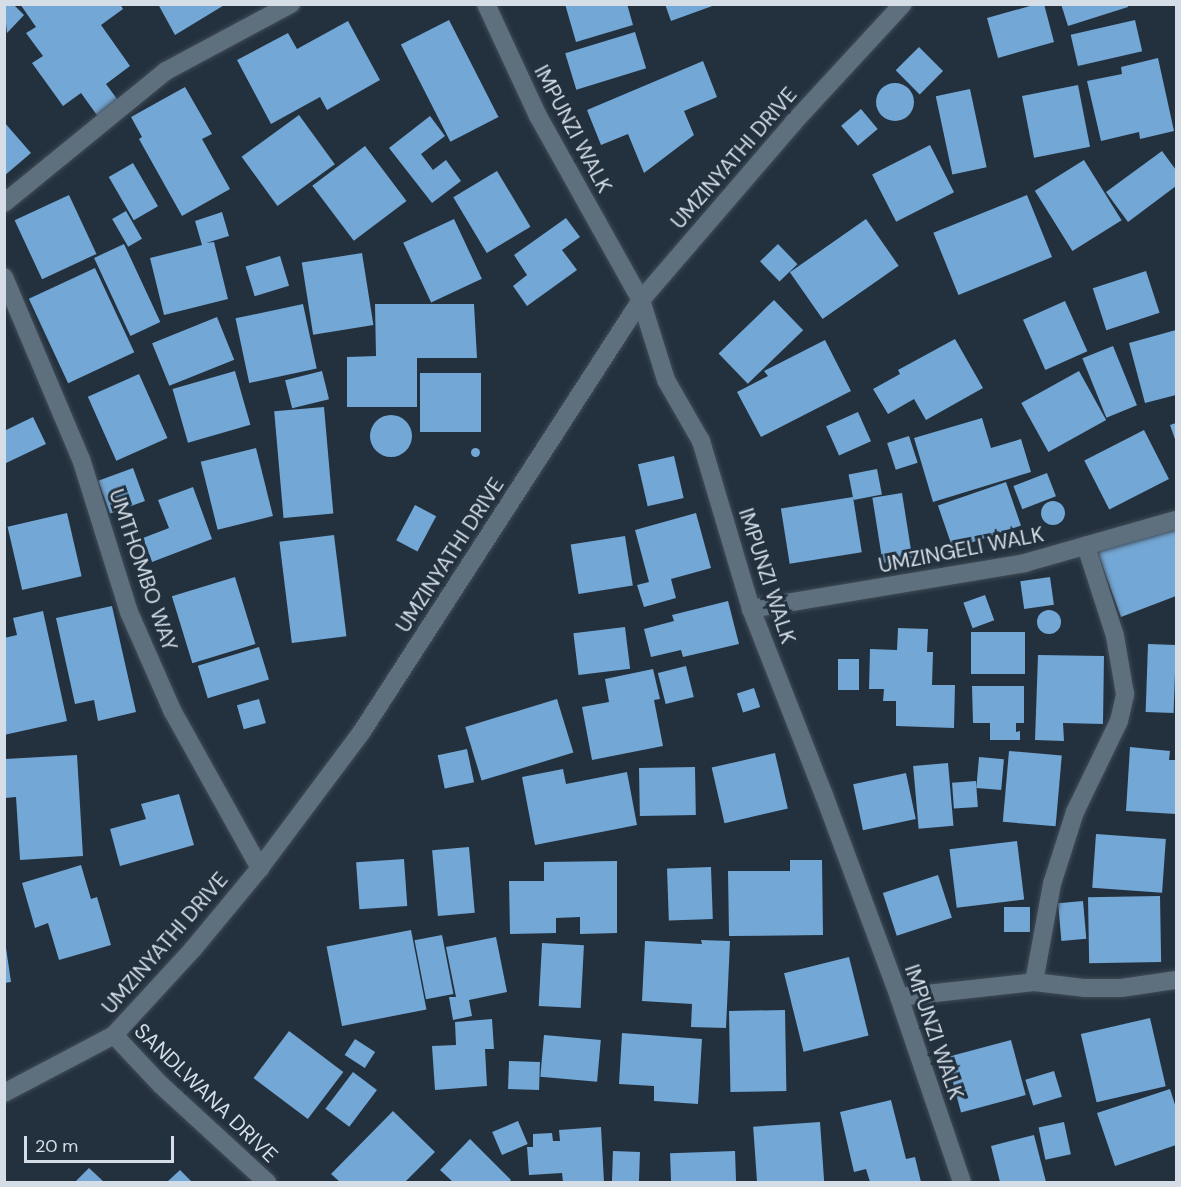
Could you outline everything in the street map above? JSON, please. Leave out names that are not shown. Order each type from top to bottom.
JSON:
[{"type":"street","points":[[4,203],[165,71],[291,4]]},
{"type":"street","name":"IMPUNZI WALK","points":[[486,4],[538,116],[642,300],[666,380],[701,441],[751,609],[824,795],[898,997],[962,1182]]},
{"type":"street","name":"UMZINYATHI DRIVE","points":[[4,1093],[114,1035],[193,950],[260,868],[361,733],[642,300],[793,123],[903,4]]},
{"type":"street","name":"UMTHOMBO WAY","points":[[4,277],[81,459],[129,612],[173,712],[260,868]]},
{"type":"street","name":"UMZINGELI WALK","points":[[751,609],[1014,565],[1176,520]]},
{"type":"street","points":[[1034,982],[1052,884],[1075,812],[1119,721],[1125,694],[1115,636],[1086,546]]},
{"type":"street","points":[[898,997],[1034,982],[1084,988],[1121,988],[1176,980]]},
{"type":"street","name":"SANDLWANA DRIVE","points":[[114,1035],[161,1085],[267,1182]]},
{"type":"building","points":[[4,4],[13,4],[24,15],[7,33]]},
{"type":"building","points":[[20,4],[120,4],[123,9],[101,25],[130,66],[106,84],[120,103],[99,118],[81,93],[63,106],[32,63],[43,56],[26,33],[36,27]]},
{"type":"building","points":[[158,4],[226,4],[175,35]]},
{"type":"building","points":[[565,4],[627,4],[633,25],[576,42]]},
{"type":"building","points":[[665,4],[715,4],[715,5],[671,21]]},
{"type":"building","points":[[1044,4],[1054,42],[998,58],[987,18]]},
{"type":"building","points":[[1061,4],[1128,4],[1128,7],[1068,26]]},
{"type":"building","points":[[449,20],[498,117],[450,142],[401,45]]},
{"type":"building","points":[[1135,20],[1142,51],[1078,66],[1071,35]]},
{"type":"building","points":[[348,21],[380,80],[327,110],[320,97],[271,124],[237,60],[288,33],[297,49]]},
{"type":"building","points":[[635,32],[646,68],[576,90],[565,53]]},
{"type":"building","points":[[919,47],[943,71],[920,94],[896,70]]},
{"type":"building","points":[[1158,58],[1174,131],[1140,139],[1139,132],[1101,141],[1087,81],[1122,74],[1121,67]]},
{"type":"building","points":[[703,61],[717,97],[684,111],[694,135],[644,173],[628,134],[601,145],[587,110]]},
{"type":"building","points":[[895,83],[908,89],[914,102],[908,115],[895,121],[882,115],[876,102],[882,89]]},
{"type":"building","points":[[1078,85],[1090,147],[1034,158],[1022,96]]},
{"type":"building","points":[[185,87],[212,134],[202,139],[230,189],[182,216],[139,139],[142,137],[131,117]]},
{"type":"building","points":[[970,89],[987,167],[952,175],[936,96]]},
{"type":"building","points":[[861,109],[878,129],[858,146],[841,126]]},
{"type":"building","points":[[299,115],[335,164],[277,206],[242,157]]},
{"type":"building","points":[[430,116],[445,136],[421,154],[433,170],[446,160],[461,181],[432,203],[389,148]]},
{"type":"building","points":[[4,122],[31,153],[4,176]]},
{"type":"building","points":[[930,145],[954,192],[896,222],[872,175]]},
{"type":"building","points":[[365,146],[407,201],[354,241],[312,186]]},
{"type":"building","points":[[1162,151],[1176,170],[1176,186],[1128,222],[1106,192]]},
{"type":"building","points":[[1084,160],[1122,220],[1072,251],[1035,191]]},
{"type":"building","points":[[133,163],[158,206],[134,220],[109,177]]},
{"type":"building","points":[[497,171],[530,227],[487,253],[453,197]]},
{"type":"building","points":[[69,195],[96,254],[42,279],[15,220]]},
{"type":"building","points":[[1027,195],[1052,257],[958,295],[933,233]]},
{"type":"building","points":[[126,211],[142,239],[128,247],[112,219]]},
{"type":"building","points":[[222,212],[229,236],[206,243],[214,242],[228,299],[164,315],[150,258],[202,245],[195,221]]},
{"type":"building","points":[[566,218],[580,237],[562,250],[577,270],[527,306],[513,286],[527,275],[514,255]]},
{"type":"building","points":[[454,219],[482,279],[431,302],[403,243]]},
{"type":"building","points":[[866,219],[899,266],[823,319],[790,272]]},
{"type":"building","points":[[124,244],[160,322],[130,336],[94,258]]},
{"type":"building","points":[[778,244],[797,264],[779,282],[760,261]]},
{"type":"building","points":[[362,253],[373,325],[313,335],[302,263]]},
{"type":"building","points":[[280,256],[289,286],[255,296],[246,267]]},
{"type":"building","points":[[95,268],[134,352],[68,383],[29,299]]},
{"type":"building","points":[[1146,271],[1160,313],[1106,330],[1093,288]]},
{"type":"building","points":[[774,300],[803,330],[748,384],[719,353]]},
{"type":"building","points":[[1065,301],[1087,351],[1045,370],[1023,320]]},
{"type":"building","points":[[303,304],[317,369],[249,383],[236,318]]},
{"type":"building","points":[[375,304],[474,304],[477,358],[417,358],[417,407],[347,407],[347,357],[376,356]]},
{"type":"building","points":[[217,317],[234,360],[169,386],[152,343]]},
{"type":"building","points":[[1176,330],[1176,395],[1145,403],[1129,343]]},
{"type":"building","points":[[955,339],[983,388],[926,420],[914,399],[888,414],[873,389],[900,374],[898,370]]},
{"type":"building","points":[[825,340],[851,391],[761,437],[737,392],[768,376],[764,371]]},
{"type":"building","points":[[1113,346],[1137,405],[1106,418],[1082,358]]},
{"type":"building","points":[[235,371],[250,425],[188,443],[173,389]]},
{"type":"building","points":[[322,371],[329,399],[292,408],[285,380]]},
{"type":"building","points":[[1079,371],[1106,420],[1048,452],[1021,403]]},
{"type":"building","points":[[420,373],[481,373],[481,432],[420,432]]},
{"type":"building","points":[[139,374],[167,438],[116,461],[88,397]]},
{"type":"building","points":[[324,407],[333,514],[284,518],[274,411]]},
{"type":"building","points":[[858,412],[871,441],[839,455],[826,426]]},
{"type":"building","points":[[391,415],[406,421],[412,436],[406,451],[391,457],[376,451],[370,436],[376,421]]},
{"type":"building","points":[[33,417],[46,444],[4,464],[4,431]]},
{"type":"building","points":[[982,418],[991,448],[1021,439],[1031,472],[933,502],[914,438]]},
{"type":"building","points":[[1176,423],[1176,442],[1170,425]]},
{"type":"building","points":[[1144,430],[1169,479],[1109,509],[1084,460]]},
{"type":"building","points":[[909,436],[918,463],[896,470],[887,443]]},
{"type":"building","points":[[475,447],[480,452],[475,457],[470,452]]},
{"type":"building","points":[[256,448],[273,516],[218,530],[201,462]]},
{"type":"building","points":[[674,456],[684,498],[648,506],[638,464]]},
{"type":"building","points":[[133,468],[145,501],[110,514],[98,481]]},
{"type":"building","points":[[877,469],[882,495],[853,500],[849,475]]},
{"type":"building","points":[[1047,473],[1056,496],[1022,509],[1013,486]]},
{"type":"building","points":[[1006,482],[1021,525],[953,549],[938,505]]},
{"type":"building","points":[[193,487],[212,539],[152,562],[143,538],[169,528],[158,500]]},
{"type":"building","points":[[902,493],[912,558],[883,563],[872,498]]},
{"type":"building","points":[[853,497],[862,552],[790,564],[781,508]]},
{"type":"building","points":[[1053,501],[1062,504],[1065,513],[1062,522],[1053,525],[1044,522],[1041,513],[1044,504]]},
{"type":"building","points":[[415,505],[436,516],[417,552],[396,540]]},
{"type":"building","points":[[67,513],[82,576],[22,590],[8,527]]},
{"type":"building","points":[[696,513],[711,568],[671,579],[676,598],[644,607],[637,585],[649,582],[635,530]]},
{"type":"building","points":[[1176,521],[1176,596],[1121,617],[1097,551]]},
{"type":"building","points":[[334,535],[346,636],[292,643],[279,542]]},
{"type":"building","points":[[625,536],[633,585],[578,594],[571,545]]},
{"type":"building","points":[[235,577],[255,644],[192,663],[172,596]]},
{"type":"building","points":[[1050,577],[1054,605],[1024,609],[1020,581]]},
{"type":"building","points":[[985,595],[994,620],[973,628],[963,603]]},
{"type":"building","points":[[728,601],[739,644],[683,657],[681,650],[651,657],[644,629],[674,621],[672,615]]},
{"type":"building","points":[[112,606],[136,712],[98,721],[94,700],[75,704],[56,618]]},
{"type":"building","points":[[1049,610],[1058,613],[1061,622],[1058,631],[1049,634],[1040,631],[1037,622],[1040,613]]},
{"type":"building","points":[[43,611],[67,721],[4,735],[4,638],[17,635],[13,618]]},
{"type":"building","points":[[625,627],[630,669],[579,675],[573,633]]},
{"type":"building","points":[[898,628],[928,629],[927,652],[933,652],[932,685],[955,685],[954,728],[896,726],[896,701],[883,701],[884,689],[869,689],[870,649],[897,650]]},
{"type":"building","points":[[971,632],[1025,632],[1025,674],[971,674]]},
{"type":"building","points":[[1148,644],[1176,645],[1174,713],[1146,712]]},
{"type":"building","points":[[259,647],[269,680],[208,698],[198,666]]},
{"type":"building","points":[[1038,655],[1104,656],[1103,724],[1063,723],[1064,741],[1035,740]]},
{"type":"building","points":[[838,659],[859,659],[859,690],[838,690]]},
{"type":"building","points":[[686,666],[694,697],[666,704],[658,673]]},
{"type":"building","points":[[653,669],[660,699],[654,700],[663,746],[592,760],[582,707],[609,702],[605,679]]},
{"type":"building","points":[[972,686],[1024,686],[1024,723],[1016,723],[1016,732],[1020,731],[1020,740],[990,740],[990,723],[973,723]]},
{"type":"building","points":[[754,688],[760,707],[743,713],[737,694]]},
{"type":"building","points":[[259,699],[266,723],[244,729],[237,705]]},
{"type":"building","points":[[557,699],[573,753],[482,781],[465,727]]},
{"type":"building","points":[[1130,747],[1170,751],[1169,760],[1176,760],[1176,814],[1126,811]]},
{"type":"building","points":[[467,749],[474,782],[445,788],[438,755]]},
{"type":"building","points":[[1009,751],[1062,756],[1056,826],[1003,822]]},
{"type":"building","points":[[775,753],[788,809],[724,823],[712,768]]},
{"type":"building","points":[[77,755],[83,856],[20,860],[16,797],[5,798],[5,759]]},
{"type":"building","points":[[979,757],[1004,759],[1001,790],[976,788]]},
{"type":"building","points":[[948,763],[953,826],[919,829],[913,766]]},
{"type":"building","points":[[695,767],[696,815],[640,816],[639,768]]},
{"type":"building","points":[[563,769],[566,784],[627,772],[637,825],[535,845],[522,777]]},
{"type":"building","points":[[906,773],[916,819],[863,830],[853,784]]},
{"type":"building","points":[[976,781],[978,807],[954,809],[952,783]]},
{"type":"building","points":[[179,794],[194,845],[120,866],[110,829],[146,819],[141,804]]},
{"type":"building","points":[[1096,834],[1166,839],[1162,893],[1092,888]]},
{"type":"building","points":[[1017,841],[1024,900],[957,908],[950,849]]},
{"type":"building","points":[[469,847],[475,913],[438,916],[432,850]]},
{"type":"building","points":[[404,859],[407,906],[359,909],[356,862]]},
{"type":"building","points":[[790,860],[822,860],[823,935],[729,936],[728,871],[790,871]]},
{"type":"building","points":[[617,861],[617,933],[580,934],[580,917],[556,918],[556,933],[510,934],[509,881],[544,881],[544,862]]},
{"type":"building","points":[[81,865],[91,899],[97,897],[111,945],[59,960],[48,923],[35,928],[22,883]]},
{"type":"building","points":[[711,867],[713,919],[669,921],[667,869]]},
{"type":"building","points":[[938,875],[952,918],[897,936],[883,893]]},
{"type":"building","points":[[1160,896],[1161,962],[1089,963],[1088,897]]},
{"type":"building","points":[[1083,901],[1086,939],[1061,941],[1058,903]]},
{"type":"building","points":[[1004,907],[1030,907],[1030,932],[1004,932]]},
{"type":"building","points":[[411,930],[426,1010],[342,1026],[327,946]]},
{"type":"building","points":[[4,934],[11,982],[4,983]]},
{"type":"building","points":[[442,935],[453,994],[426,999],[415,940]]},
{"type":"building","points":[[496,937],[507,992],[469,1000],[472,1016],[453,1020],[449,997],[456,997],[446,947]]},
{"type":"building","points":[[701,940],[730,941],[726,1028],[691,1027],[692,1004],[642,1001],[645,941],[702,944]]},
{"type":"building","points":[[542,943],[584,945],[581,1008],[539,1006]]},
{"type":"building","points":[[849,957],[869,1036],[804,1052],[784,973]]},
{"type":"building","points":[[785,1010],[786,1091],[730,1092],[729,1011]]},
{"type":"building","points":[[1150,1018],[1166,1086],[1097,1102],[1081,1034]]},
{"type":"building","points":[[492,1019],[494,1049],[485,1049],[487,1086],[435,1090],[432,1046],[456,1045],[455,1022]]},
{"type":"building","points":[[289,1031],[343,1072],[308,1119],[253,1078]]},
{"type":"building","points":[[622,1033],[702,1039],[698,1104],[654,1101],[654,1086],[619,1084]]},
{"type":"building","points":[[544,1035],[601,1040],[597,1082],[540,1077]]},
{"type":"building","points":[[355,1039],[375,1052],[365,1068],[345,1055]]},
{"type":"building","points":[[1011,1040],[1026,1095],[961,1112],[946,1057]]},
{"type":"building","points":[[509,1061],[540,1062],[539,1090],[508,1089]]},
{"type":"building","points":[[1054,1071],[1062,1097],[1033,1106],[1025,1080]]},
{"type":"building","points":[[353,1072],[377,1090],[349,1127],[325,1109]]},
{"type":"building","points":[[1170,1089],[1176,1108],[1176,1145],[1115,1166],[1097,1113]]},
{"type":"building","points":[[891,1100],[906,1159],[915,1157],[921,1182],[870,1182],[866,1169],[854,1172],[840,1112]]},
{"type":"building","points":[[393,1111],[435,1152],[405,1182],[340,1182],[331,1174]]},
{"type":"building","points":[[518,1121],[528,1144],[502,1155],[492,1132]]},
{"type":"building","points":[[820,1122],[824,1182],[757,1182],[753,1127]]},
{"type":"building","points":[[1064,1122],[1071,1154],[1045,1160],[1039,1127]]},
{"type":"building","points":[[601,1127],[604,1182],[563,1182],[562,1173],[529,1175],[527,1147],[533,1147],[533,1134],[552,1133],[553,1141],[560,1141],[559,1130]]},
{"type":"building","points":[[1034,1135],[1046,1182],[1000,1182],[991,1146]]},
{"type":"building","points":[[470,1139],[511,1180],[509,1182],[453,1182],[440,1170]]},
{"type":"building","points":[[613,1151],[640,1152],[639,1182],[612,1182]]},
{"type":"building","points":[[735,1151],[736,1182],[671,1182],[670,1153]]},
{"type":"building","points":[[89,1168],[104,1182],[75,1182]]},
{"type":"building","points":[[180,1170],[192,1182],[167,1182]]}]
